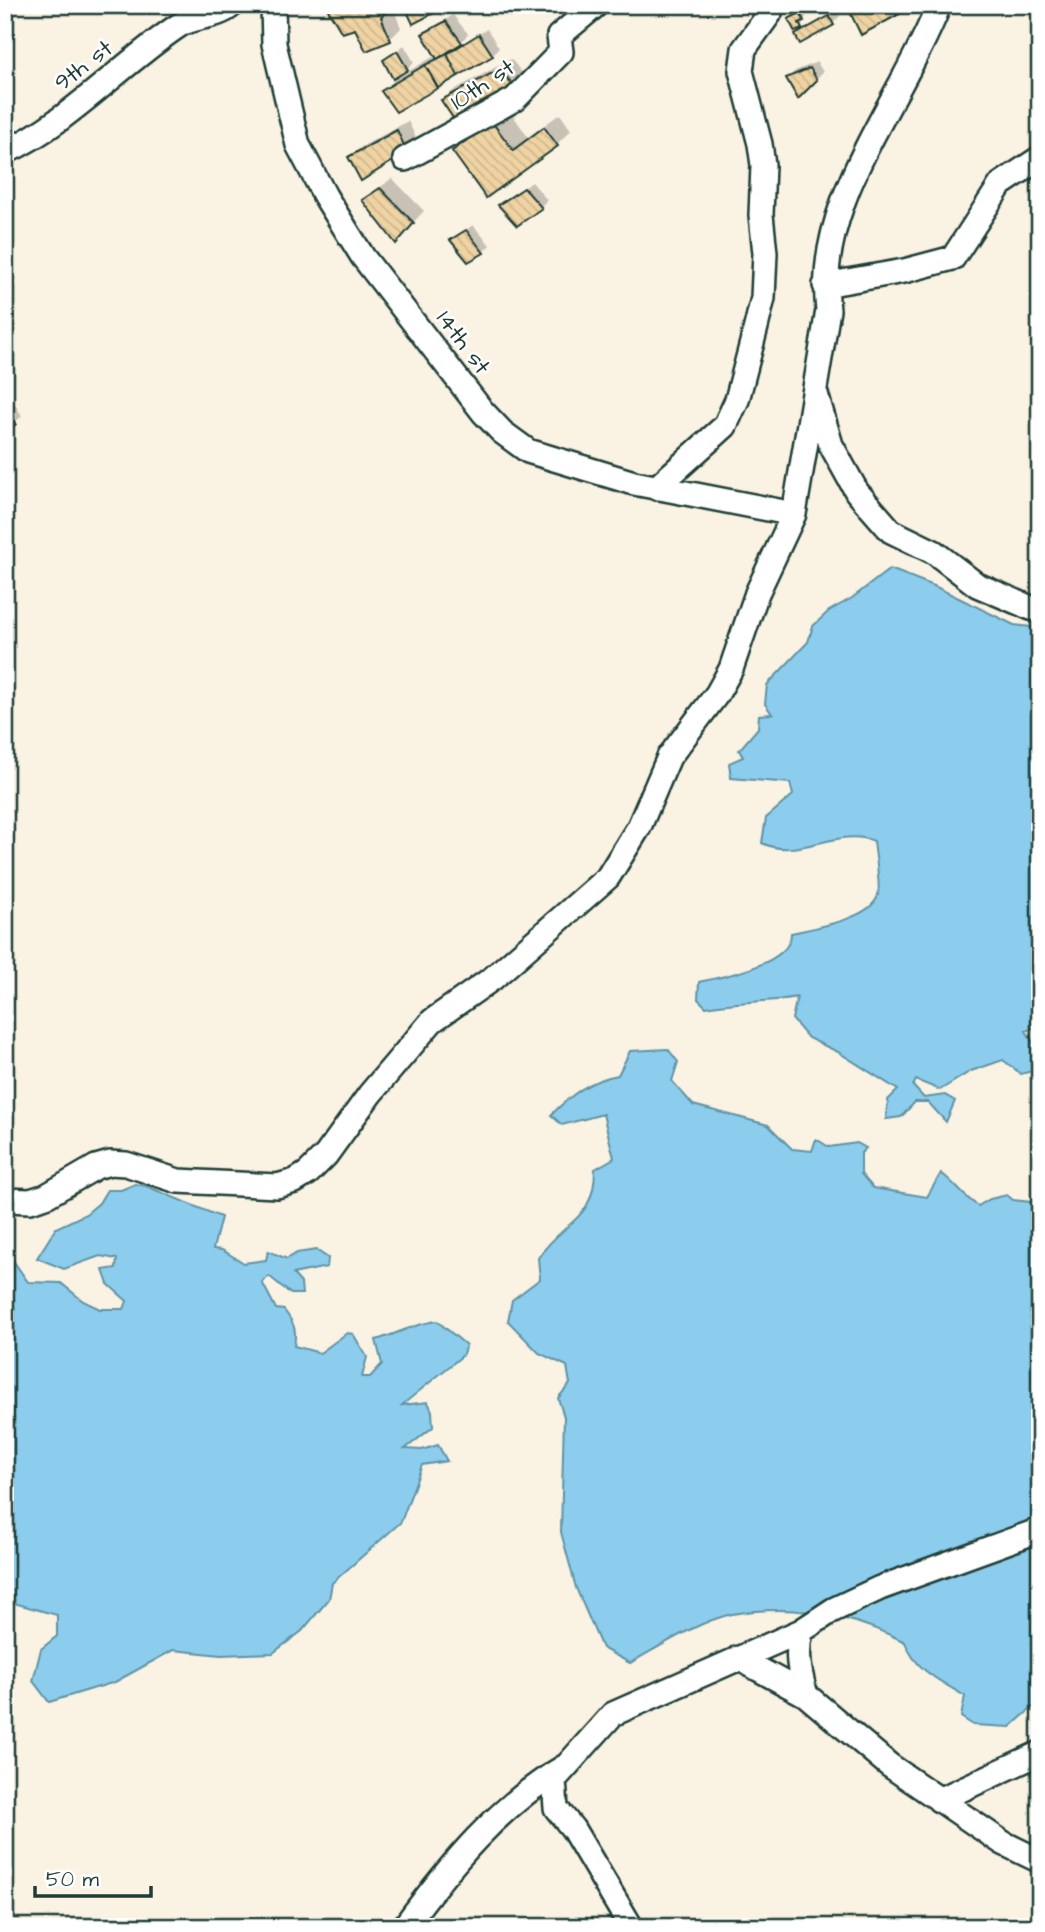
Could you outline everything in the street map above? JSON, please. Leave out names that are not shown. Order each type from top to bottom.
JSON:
[{"type":"street","name":"9th st","points":[[5,152],[42,132],[180,24],[217,15],[232,5]]},
{"type":"street","name":"14th st","points":[[273,5],[274,44],[298,145],[325,196],[363,257],[483,412],[502,432],[528,451],[656,488],[794,514]]},
{"type":"street","name":"10th st","points":[[405,159],[450,137],[522,94],[561,52],[559,36],[596,5]]},
{"type":"street","points":[[656,488],[725,426],[737,400],[763,298],[763,165],[741,71],[744,49],[769,13],[767,5]]},
{"type":"street","points":[[5,1200],[30,1201],[46,1196],[96,1167],[110,1163],[126,1164],[178,1181],[277,1186],[308,1174],[432,1021],[493,978],[608,877],[639,827],[669,757],[717,694],[730,669],[757,593],[794,514],[828,310],[825,285],[830,241],[855,175],[939,5]]},
{"type":"street","points":[[825,285],[904,271],[953,258],[1002,184],[1040,159]]},
{"type":"street","points":[[814,387],[831,445],[857,492],[891,531],[934,552],[977,585],[1031,608],[1040,609]]},
{"type":"street","points":[[631,1927],[573,1829],[556,1808],[554,1780],[613,1714],[801,1631],[834,1610],[880,1588],[1040,1530]]},
{"type":"street","points":[[801,1631],[797,1649],[799,1673],[806,1695]]},
{"type":"street","points":[[738,1658],[806,1695],[888,1765],[1003,1843],[1040,1861]]},
{"type":"street","points":[[939,1800],[1040,1753]]},
{"type":"street","points":[[404,1927],[456,1858],[487,1825],[545,1778],[567,1765]]},
{"type":"water","points":[[890,569],[934,586],[1014,625],[1040,628],[1040,1025],[1026,1031],[1040,1053],[1040,1069],[1021,1074],[1003,1060],[971,1071],[940,1090],[916,1080],[913,1086],[924,1098],[945,1095],[955,1101],[946,1122],[928,1102],[915,1102],[901,1117],[886,1119],[888,1100],[898,1090],[838,1052],[808,1038],[792,1019],[797,997],[706,1007],[698,999],[699,982],[768,961],[788,944],[791,933],[854,916],[873,903],[878,895],[874,841],[846,838],[789,848],[762,843],[766,818],[793,795],[790,783],[731,778],[729,763],[743,757],[739,750],[758,728],[759,715],[772,714],[765,704],[767,685],[808,642],[813,626],[829,611],[852,598]]},
{"type":"water","points":[[668,1049],[678,1062],[672,1081],[693,1105],[768,1125],[792,1149],[812,1151],[816,1139],[829,1147],[857,1143],[866,1148],[861,1153],[861,1174],[873,1188],[927,1197],[941,1173],[978,1206],[990,1199],[1007,1195],[1013,1200],[1040,1203],[1040,1701],[1010,1727],[973,1725],[961,1717],[965,1696],[922,1667],[909,1652],[905,1642],[863,1624],[821,1613],[777,1610],[719,1617],[693,1628],[630,1663],[602,1648],[576,1588],[561,1532],[564,1417],[558,1398],[570,1384],[567,1366],[539,1353],[508,1321],[512,1300],[540,1279],[538,1258],[576,1219],[590,1200],[595,1169],[614,1158],[603,1114],[562,1125],[551,1115],[581,1089],[618,1075],[630,1051]]},
{"type":"water","points":[[135,1184],[221,1217],[213,1249],[222,1250],[244,1263],[266,1260],[268,1251],[287,1259],[297,1253],[316,1250],[328,1258],[327,1267],[293,1274],[301,1283],[302,1294],[291,1294],[269,1276],[262,1282],[276,1309],[284,1310],[292,1323],[295,1331],[294,1346],[320,1353],[347,1333],[353,1334],[367,1357],[362,1377],[370,1377],[382,1364],[376,1340],[414,1326],[437,1321],[466,1345],[462,1356],[402,1405],[428,1402],[432,1411],[433,1427],[405,1449],[422,1450],[438,1445],[447,1461],[422,1465],[401,1522],[332,1583],[329,1599],[302,1631],[273,1653],[221,1655],[173,1650],[115,1682],[49,1702],[33,1681],[41,1649],[57,1636],[57,1615],[10,1602],[5,1581],[5,1249],[28,1282],[61,1283],[83,1301],[100,1309],[124,1309],[127,1301],[108,1284],[103,1270],[116,1268],[117,1259],[100,1256],[64,1269],[37,1258],[56,1228],[86,1214],[99,1203],[107,1190],[121,1190]]},
{"type":"building","points":[[332,5],[384,5],[387,11],[381,17],[391,41],[366,51],[355,29],[342,33],[327,8]]},
{"type":"building","points":[[404,5],[436,5],[438,11],[413,24]]},
{"type":"building","points":[[501,5],[525,5],[510,16]]},
{"type":"building","points":[[855,5],[899,5],[903,12],[861,35],[849,10]]},
{"type":"building","points":[[800,13],[804,21],[799,23],[802,29],[795,32],[788,19]]},
{"type":"building","points":[[829,16],[834,25],[800,44],[795,35]]},
{"type":"building","points":[[446,21],[462,43],[437,59],[422,34]]},
{"type":"building","points":[[479,34],[493,56],[458,76],[447,54]]},
{"type":"building","points":[[397,51],[408,70],[393,79],[383,60]]},
{"type":"building","points":[[447,54],[458,76],[438,88],[425,65]]},
{"type":"building","points":[[425,65],[438,88],[396,112],[381,91]]},
{"type":"building","points":[[810,68],[817,80],[798,99],[786,78]]},
{"type":"building","points":[[500,69],[517,90],[457,124],[441,100]]},
{"type":"building","points":[[492,122],[513,150],[544,127],[558,146],[486,198],[452,151]]},
{"type":"building","points":[[397,130],[407,152],[361,181],[348,157]]},
{"type":"building","points":[[380,188],[414,223],[396,244],[362,200]]},
{"type":"building","points":[[524,188],[542,208],[517,226],[498,205]]},
{"type":"building","points":[[466,230],[484,253],[468,262],[450,240]]},
{"type":"building","points":[[5,407],[16,424],[5,433]]}]
